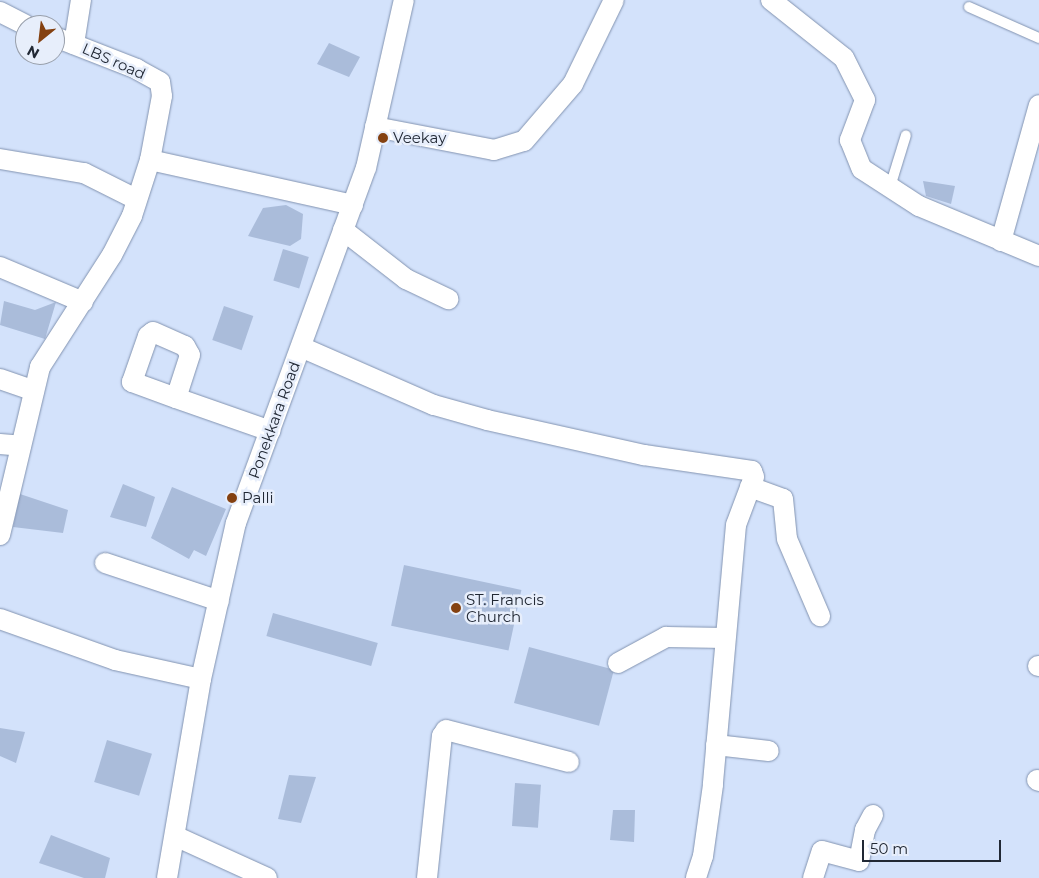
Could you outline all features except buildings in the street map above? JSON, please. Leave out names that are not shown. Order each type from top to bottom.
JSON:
[{"type":"street","points":[[74,44],[81,0]]},
{"type":"street","name":"Ponekkara Road","points":[[167,878],[201,679],[236,523],[366,168],[404,0]]},
{"type":"street","points":[[375,127],[494,150],[524,141],[572,84],[614,0]]},
{"type":"street","points":[[771,0],[844,58],[865,100],[850,140],[862,169],[918,206],[1039,256]]},
{"type":"street","points":[[0,12],[15,20]]},
{"type":"street","name":"LBS road","points":[[65,40],[137,69],[160,82],[162,96],[150,160]]},
{"type":"street","points":[[1001,241],[1039,105]]},
{"type":"street","points":[[0,159],[84,173],[136,199]]},
{"type":"street","points":[[0,535],[40,367],[112,255],[132,216],[150,160],[352,205]]},
{"type":"street","points":[[343,230],[406,279],[448,299]]},
{"type":"street","points":[[0,267],[83,302]]},
{"type":"street","points":[[301,347],[434,405],[487,420],[644,455],[752,471],[754,476],[736,525],[716,745],[703,856],[696,878]]},
{"type":"street","points":[[0,379],[34,391]]},
{"type":"street","points":[[176,398],[270,431]]},
{"type":"street","points":[[0,444],[21,446]]},
{"type":"street","points":[[750,487],[783,500],[787,539],[820,616]]},
{"type":"street","points":[[105,563],[218,601]]},
{"type":"street","points":[[0,619],[114,660],[201,679]]},
{"type":"street","points":[[618,663],[666,637],[725,638]]},
{"type":"street","points":[[427,878],[442,736],[446,730],[569,762]]},
{"type":"street","points":[[716,745],[769,751]]},
{"type":"street","points":[[813,878],[822,851],[859,861],[865,830],[873,816]]},
{"type":"street","points":[[175,836],[266,878]]},
{"type":"lane","points":[[969,7],[1039,38]]},
{"type":"lane","points":[[890,187],[906,135]]},
{"type":"place","name":"Veekay","points":[[383,138]]},
{"type":"place","name":"Palli","points":[[232,498]]},
{"type":"place","name":"ST. Francis Church","points":[[456,608]]}]
